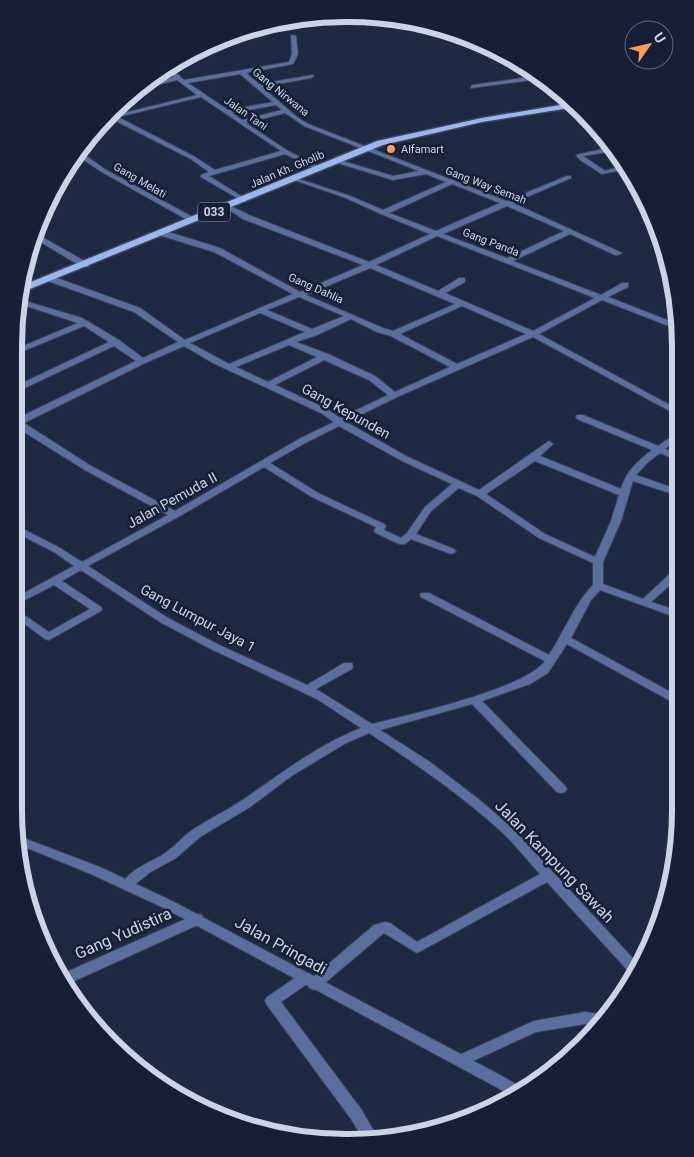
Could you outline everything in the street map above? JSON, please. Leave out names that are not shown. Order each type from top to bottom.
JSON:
[{"type":"main road","name":"Jalan Kh. Gholib","points":[[28,287],[162,234],[380,143],[482,120],[564,106]]},
{"type":"street","points":[[156,85],[293,62],[296,46],[293,36]]},
{"type":"street","name":"Gang Nirwana","points":[[240,71],[286,111],[306,124],[366,149]]},
{"type":"street","name":"Jalan Tani","points":[[173,73],[286,152],[318,168]]},
{"type":"street","points":[[258,86],[311,76]]},
{"type":"street","points":[[473,87],[529,79]]},
{"type":"street","points":[[121,115],[202,95]]},
{"type":"street","points":[[228,112],[278,103]]},
{"type":"street","points":[[241,122],[286,111]]},
{"type":"street","points":[[115,121],[193,158],[216,173]]},
{"type":"street","name":"Gang Way Semah","points":[[366,149],[508,204],[618,252]]},
{"type":"street","points":[[605,150],[579,155],[604,173],[618,169]]},
{"type":"street","points":[[244,200],[204,176],[286,152]]},
{"type":"street","name":"Gang Melati","points":[[84,157],[104,171],[194,220]]},
{"type":"street","points":[[336,161],[393,178],[427,172]]},
{"type":"street","points":[[22,420],[142,362],[260,310],[370,265],[569,177]]},
{"type":"street","name":"Gang Panda","points":[[294,179],[348,197],[383,213],[671,325]]},
{"type":"street","points":[[383,213],[451,182]]},
{"type":"street","points":[[227,206],[246,217],[370,265],[533,334],[672,409]]},
{"type":"street","points":[[507,261],[570,231]]},
{"type":"street","name":"Gang Dahlia","points":[[162,234],[217,250],[300,295],[380,330],[394,334],[458,368]]},
{"type":"street","points":[[41,239],[85,265]]},
{"type":"street","name":"Gang Kepunden","points":[[51,279],[137,310],[186,344],[324,411],[353,431],[404,459],[480,494],[542,536],[598,562]]},
{"type":"street","points":[[438,294],[462,280]]},
{"type":"street","name":"Jalan Pemuda II","points":[[22,598],[175,515],[302,441],[394,395],[533,334],[625,285]]},
{"type":"street","points":[[394,334],[463,303]]},
{"type":"street","points":[[25,304],[84,323],[116,342],[142,362]]},
{"type":"street","points":[[260,310],[314,333]]},
{"type":"street","points":[[230,367],[266,350],[314,333],[351,316]]},
{"type":"street","points":[[22,349],[84,323]]},
{"type":"street","points":[[22,386],[116,342]]},
{"type":"street","points":[[289,342],[372,378],[394,395]]},
{"type":"street","points":[[269,385],[324,356]]},
{"type":"street","points":[[580,416],[672,455]]},
{"type":"street","points":[[22,427],[88,468],[175,515]]},
{"type":"street","points":[[128,884],[145,870],[172,855],[196,834],[246,804],[289,772],[342,740],[372,728],[474,700],[526,681],[544,670],[565,639],[587,598],[598,586],[598,562],[616,521],[623,493],[630,476],[644,461],[672,440]]},
{"type":"street","points":[[480,494],[534,457],[549,444]]},
{"type":"street","points":[[534,457],[623,493]]},
{"type":"street","points":[[265,464],[315,495],[381,526],[379,531],[402,542],[410,535],[428,509],[458,484]]},
{"type":"street","points":[[630,476],[650,485],[664,486],[672,490]]},
{"type":"street","name":"Gang Lumpur Jaya 1","points":[[22,532],[57,550],[164,620],[215,647],[308,689],[372,728]]},
{"type":"street","points":[[410,535],[451,551]]},
{"type":"street","points":[[645,602],[672,577]]},
{"type":"street","points":[[22,617],[49,637],[97,609],[54,580]]},
{"type":"street","points":[[598,586],[672,613]]},
{"type":"street","points":[[425,595],[551,660]]},
{"type":"street","points":[[565,639],[672,699]]},
{"type":"street","points":[[308,689],[348,666]]},
{"type":"street","points":[[474,700],[561,789]]},
{"type":"street","name":"Jalan Kampung Sawah","points":[[372,728],[442,776],[509,832],[632,965]]},
{"type":"street","name":"Jalan Pringadi","points":[[24,842],[128,884],[462,1060],[513,1089]]},
{"type":"street","points":[[369,1134],[272,1001],[310,981],[380,928],[384,927],[416,948],[549,875]]},
{"type":"street","name":"Gang Yudistira","points":[[69,977],[197,919]]},
{"type":"street","points":[[462,1060],[534,1027],[584,1018],[595,1019]]},
{"type":"place","name":"Alfamart","points":[[391,149]]}]
